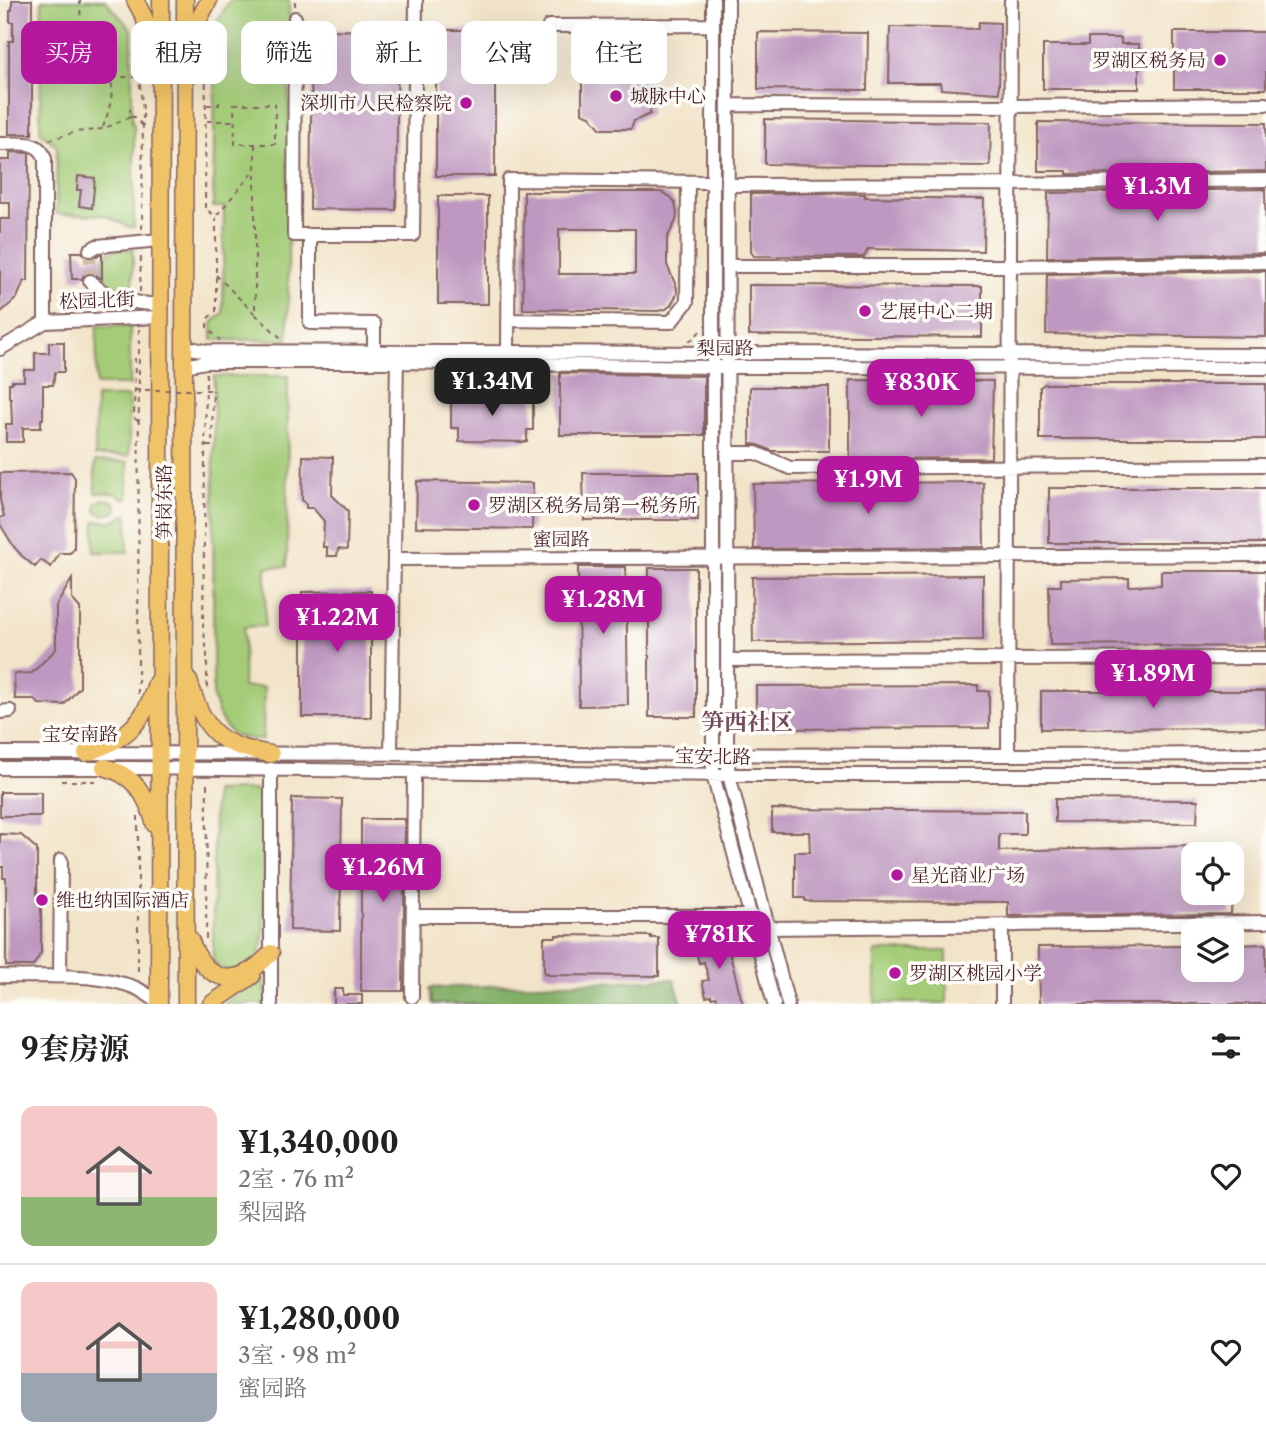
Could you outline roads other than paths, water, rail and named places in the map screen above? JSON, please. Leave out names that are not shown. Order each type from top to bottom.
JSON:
[{"type":"main road","points":[[135,0],[145,21]]},
{"type":"main road","name":"笋岗东路","points":[[161,0],[161,21]]},
{"type":"main road","name":"笋岗东路","points":[[185,0],[185,21]]},
{"type":"main road","points":[[197,21],[209,0]]},
{"type":"main road","name":"笋岗东路","points":[[159,1003],[160,84]]},
{"type":"main road","name":"笋岗东路","points":[[185,84],[186,1004]]},
{"type":"main road","points":[[86,753],[114,741],[139,721],[150,701],[160,667]]},
{"type":"main road","points":[[185,668],[201,712],[214,733],[234,746],[271,761]]},
{"type":"main road","points":[[103,774],[122,774],[135,785],[148,805],[159,837]]},
{"type":"main road","points":[[186,929],[201,963],[213,974],[221,977],[244,974],[258,966],[271,953]]},
{"type":"main road","points":[[211,1004],[260,970],[271,953]]},
{"type":"street","points":[[295,18],[294,234],[413,235],[416,0]]},
{"type":"street","points":[[713,0],[713,775],[774,1004]]},
{"type":"street","points":[[729,0],[727,755],[788,1004]]},
{"type":"street","points":[[1008,755],[1012,0]]},
{"type":"street","points":[[557,26],[713,25]]},
{"type":"street","points":[[728,105],[1266,104]]},
{"type":"street","points":[[0,145],[35,145],[44,153],[46,321]]},
{"type":"street","points":[[508,352],[509,180],[713,182]]},
{"type":"street","points":[[728,186],[1266,180]]},
{"type":"street","points":[[508,320],[671,322],[687,302],[688,181]]},
{"type":"street","points":[[310,235],[310,323],[374,324],[374,352]]},
{"type":"street","points":[[90,250],[97,246],[160,240]]},
{"type":"street","points":[[727,266],[1010,266],[1266,262]]},
{"type":"street","points":[[90,281],[99,291],[114,298],[160,311]]},
{"type":"street","name":"松园北街","points":[[0,349],[46,321],[80,326],[160,311]]},
{"type":"street","name":"梨园路","points":[[185,347],[206,351],[374,352],[397,357],[712,368],[1266,368]]},
{"type":"street","name":"梨园路","points":[[184,366],[206,362],[508,352],[1266,355]]},
{"type":"street","points":[[391,754],[397,357]]},
{"type":"street","points":[[727,453],[756,453],[790,468],[1266,465]]},
{"type":"street","name":"蜜园路","points":[[395,559],[1266,555]]},
{"type":"street","points":[[727,660],[1266,658]]},
{"type":"street","name":"宝安南路","points":[[0,753],[86,753],[160,761]]},
{"type":"street","name":"宝安北路","points":[[160,761],[271,761],[391,754],[1266,754]]},
{"type":"street","name":"宝安南路","points":[[0,768],[103,774],[160,761]]},
{"type":"street","points":[[271,761],[271,1004]]},
{"type":"street","name":"宝安北路","points":[[271,761],[414,772],[1266,775]]},
{"type":"street","points":[[412,997],[414,772]]},
{"type":"street","points":[[61,860],[61,976]]},
{"type":"street","points":[[413,916],[752,916]]},
{"type":"street","points":[[769,928],[1266,922]]},
{"type":"street","points":[[1002,925],[1002,1004]]},
{"type":"street","points":[[0,976],[61,976],[104,980],[136,988],[159,1003]]},
{"type":"tunnel","points":[[90,250],[90,281]]},
{"type":"place","name":"罗湖区税务局","points":[[1220,60]]},
{"type":"place","name":"城脉中心","points":[[616,96]]},
{"type":"place","name":"深圳市人民检察院","points":[[466,103]]},
{"type":"place","name":"艺展中心二期","points":[[865,311]]},
{"type":"place","name":"罗湖区税务局第一税务所","points":[[474,505]]},
{"type":"place","name":"星光商业广场","points":[[897,875]]},
{"type":"place","name":"维也纳国际酒店","points":[[42,900]]},
{"type":"place","name":"罗湖区桃园小学","points":[[895,973]]},
{"type":"district","name":"笋西社区","points":[[747,722]]}]
